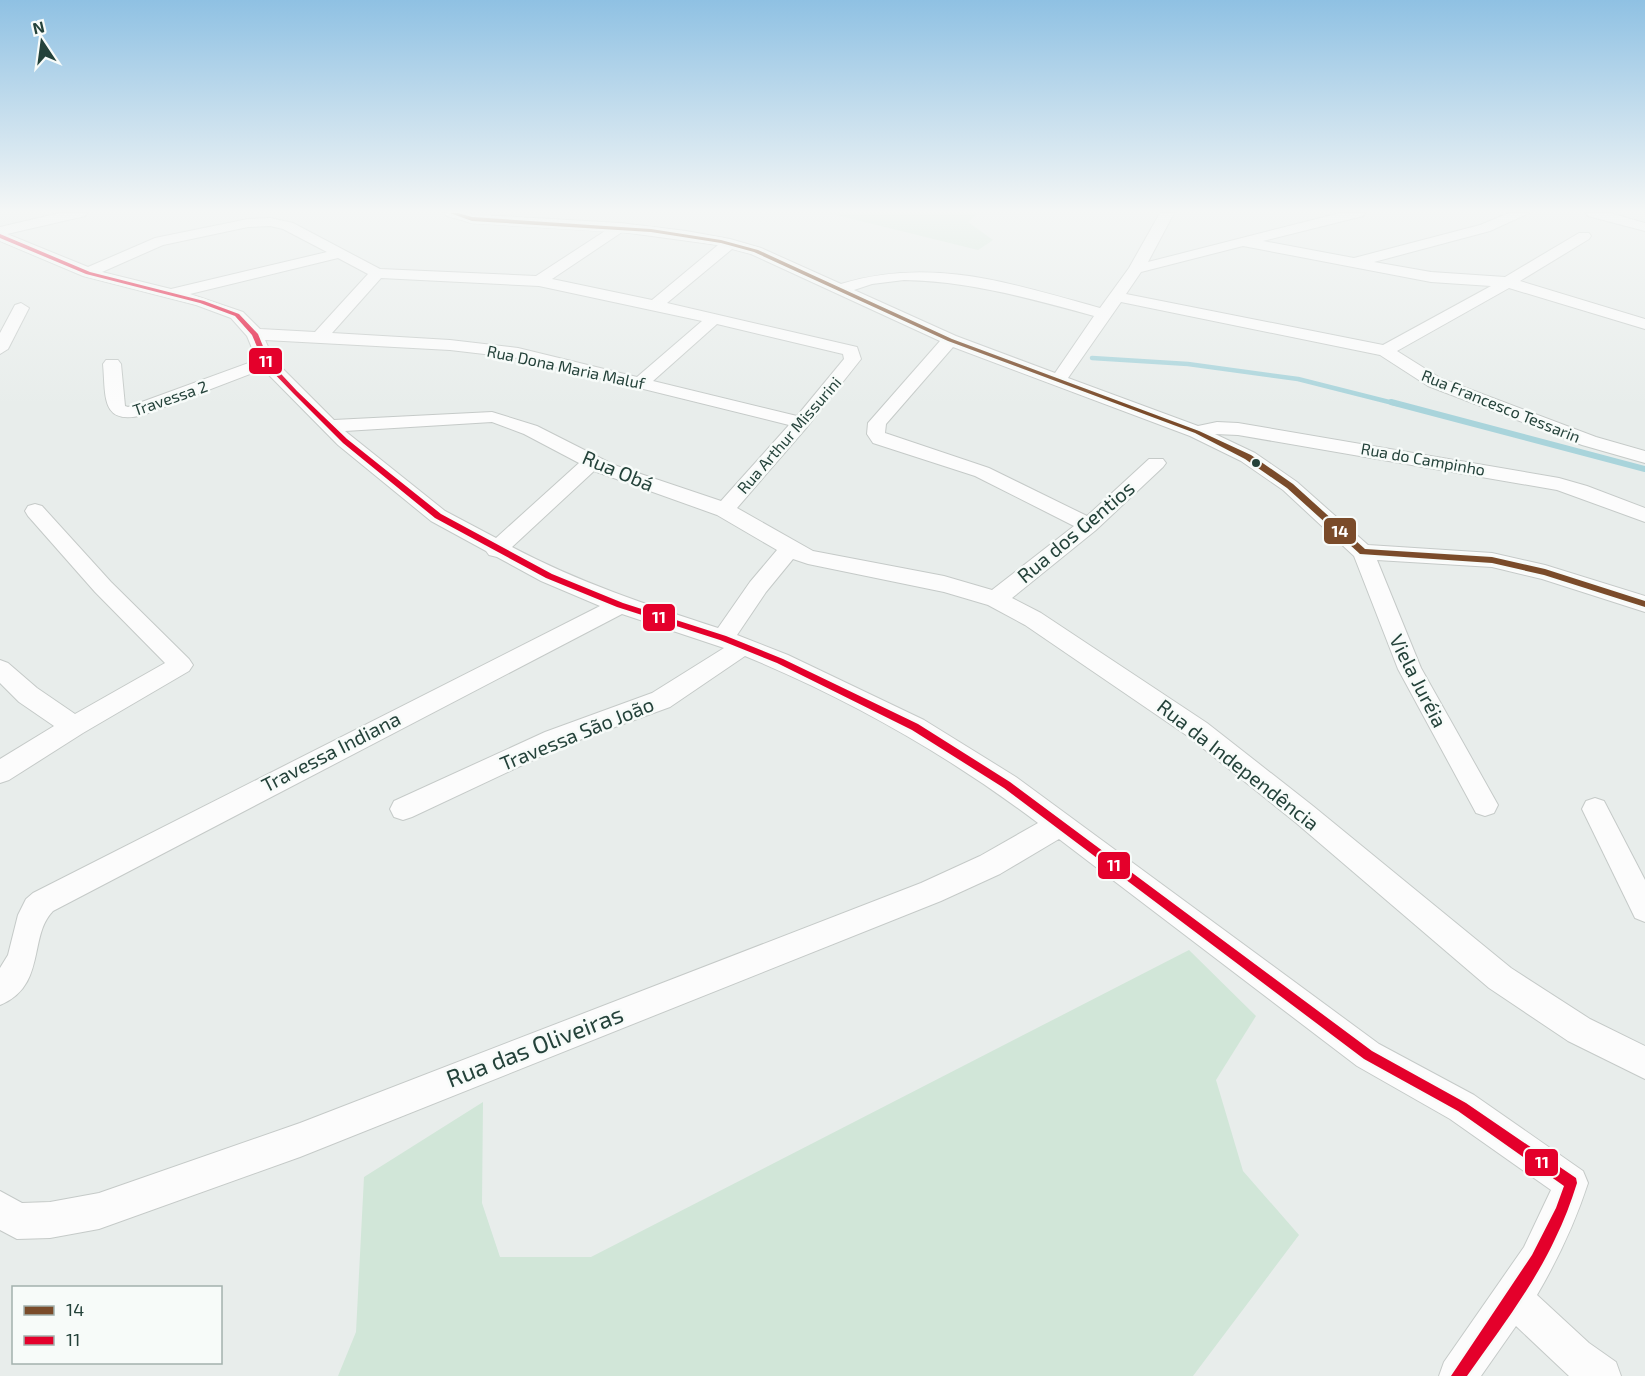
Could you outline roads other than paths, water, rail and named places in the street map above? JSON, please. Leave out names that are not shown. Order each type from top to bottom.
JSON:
[{"type":"street","points":[[105,277],[174,294],[237,315],[255,334],[266,362],[330,426],[391,480],[438,516],[496,550],[549,576],[620,605],[733,642],[836,687],[915,727],[1007,785],[1368,1055],[1462,1107],[1571,1183],[1559,1216],[1512,1297],[1458,1376]]},
{"type":"street","points":[[174,294],[244,277]]},
{"type":"street","points":[[320,337],[373,277]]},
{"type":"street","points":[[462,277],[538,281],[655,305],[713,320]]},
{"type":"street","points":[[538,281],[544,277]]},
{"type":"street","points":[[655,305],[689,277]]},
{"type":"street","points":[[811,277],[950,340],[1197,432],[1248,457],[1270,471],[1363,552],[1492,560],[1545,572],[1645,604]]},
{"type":"street","points":[[1059,379],[1130,277]]},
{"type":"street","points":[[1434,277],[1506,282],[1645,324]]},
{"type":"street","points":[[1385,351],[1515,277]]},
{"type":"street","points":[[838,290],[869,280],[942,278],[1004,288],[1104,314]]},
{"type":"street","name":"Rua Francesco Tessarin","points":[[1115,296],[1385,351],[1434,382],[1589,441],[1645,457]]},
{"type":"street","points":[[0,348],[21,308]]},
{"type":"street","points":[[641,383],[713,320]]},
{"type":"street","name":"Rua Arthur Missurini","points":[[713,320],[847,349],[852,353],[853,359],[801,423],[724,510]]},
{"type":"street","name":"Rua Dona Maria Maluf","points":[[255,334],[501,351],[801,423]]},
{"type":"street","points":[[950,340],[877,423],[876,434],[880,439],[982,472],[1089,525]]},
{"type":"street","name":"Travessa 2","points":[[112,364],[116,407],[120,412],[125,413],[144,409],[266,362]]},
{"type":"street","name":"Rua Obá","points":[[330,426],[492,417],[512,420],[592,462],[724,510],[750,523],[790,549]]},
{"type":"street","name":"Rua do Campinho","points":[[1197,432],[1217,428],[1238,429],[1521,477],[1580,490],[1645,515]]},
{"type":"street","points":[[496,550],[592,462]]},
{"type":"street","name":"Rua dos Gentios","points":[[996,599],[1089,525],[1156,463]]},
{"type":"street","points":[[0,772],[182,664],[103,587],[34,511]]},
{"type":"street","points":[[733,642],[758,586],[790,549]]},
{"type":"street","name":"Rua da Independência","points":[[790,549],[830,562],[944,584],[996,599],[1065,639],[1198,730],[1305,814],[1500,978],[1579,1030],[1645,1063]]},
{"type":"street","name":"Viela Juréia","points":[[1363,552],[1410,669],[1485,805]]},
{"type":"street","name":"Travessa Indiana","points":[[0,990],[12,977],[21,961],[30,916],[43,902],[620,605]]},
{"type":"street","name":"Travessa São João","points":[[403,809],[554,740],[661,700],[690,683],[733,642]]},
{"type":"street","points":[[0,669],[28,695],[74,726]]},
{"type":"street","points":[[1595,809],[1645,909]]},
{"type":"street","name":"Rua das Oliveiras","points":[[0,1209],[17,1221],[50,1220],[99,1211],[300,1140],[931,892],[990,865],[1059,825]]},
{"type":"street","points":[[1512,1297],[1575,1357],[1602,1376]]},
{"type":"waterway","points":[[1092,358],[1188,364],[1298,379],[1397,404]]},
{"type":"waterway","points":[[1391,402],[1645,469]]}]
